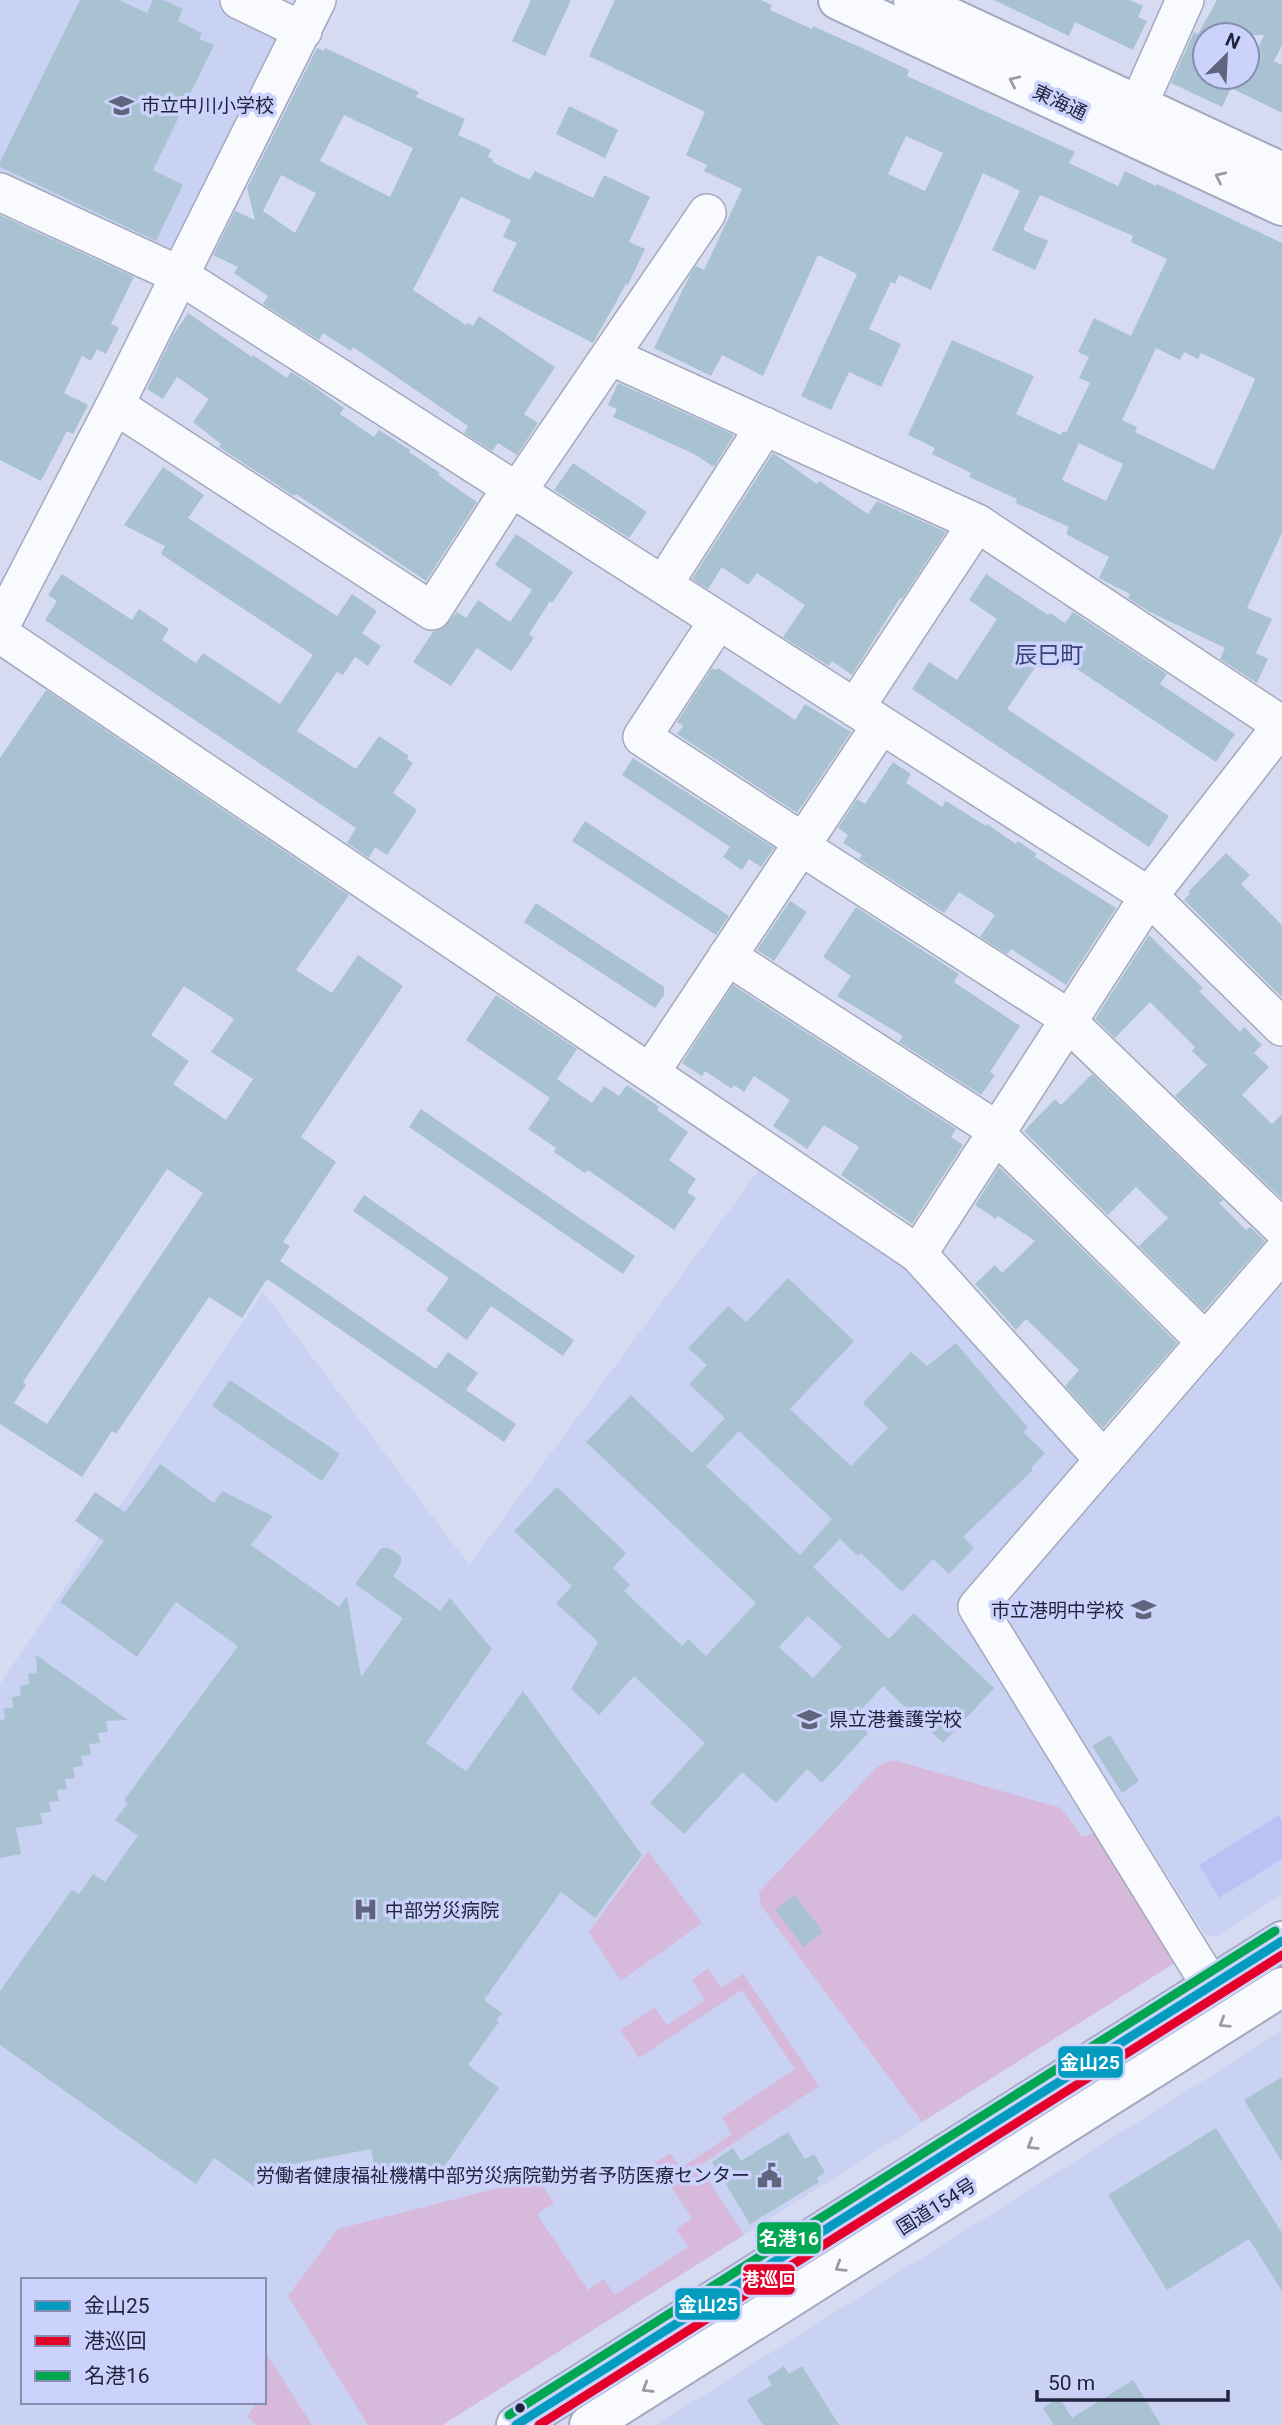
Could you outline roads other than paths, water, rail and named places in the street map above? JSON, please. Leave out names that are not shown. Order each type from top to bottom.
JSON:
[{"type":"main road","name":"東海通","points":[[838,0],[1132,119],[1282,172]]},
{"type":"main road","name":"東海通","points":[[913,0],[1132,119],[1282,206]]},
{"type":"main road","name":"国道154号","points":[[516,2425],[1282,1941]]},
{"type":"main road","name":"国道154号","points":[[589,2425],[1282,1987]]},
{"type":"street","points":[[0,627],[115,405],[310,16],[239,0]]},
{"type":"street","points":[[1132,119],[1185,0]]},
{"type":"street","points":[[0,192],[179,275],[1149,896],[1282,1027]]},
{"type":"street","points":[[115,405],[432,611],[707,213]]},
{"type":"street","points":[[610,356],[976,523],[1282,725],[1149,896],[919,1254]]},
{"type":"street","points":[[663,585],[765,426]]},
{"type":"street","points":[[650,1073],[801,844],[868,716],[976,523]]},
{"type":"street","points":[[718,621],[642,737],[1069,1020],[1282,1228]]},
{"type":"street","points":[[0,634],[919,1254],[1104,1460]]},
{"type":"street","points":[[727,956],[997,1132],[1206,1342]]},
{"type":"street","points":[[1211,1986],[977,1607],[1282,1253]]},
{"type":"place","name":"市立中川小学校","points":[[121,105]]},
{"type":"place","name":"市立港明中学校","points":[[1144,1610]]},
{"type":"place","name":"県立港養護学校","points":[[809,1719]]},
{"type":"place","name":"中部労災病院","points":[[365,1910]]},
{"type":"place","name":"労働者健康福祉機構中部労災病院勤労者予防医療センター","points":[[770,2175]]},
{"type":"district","name":"辰巳町","points":[[1049,655]]}]
